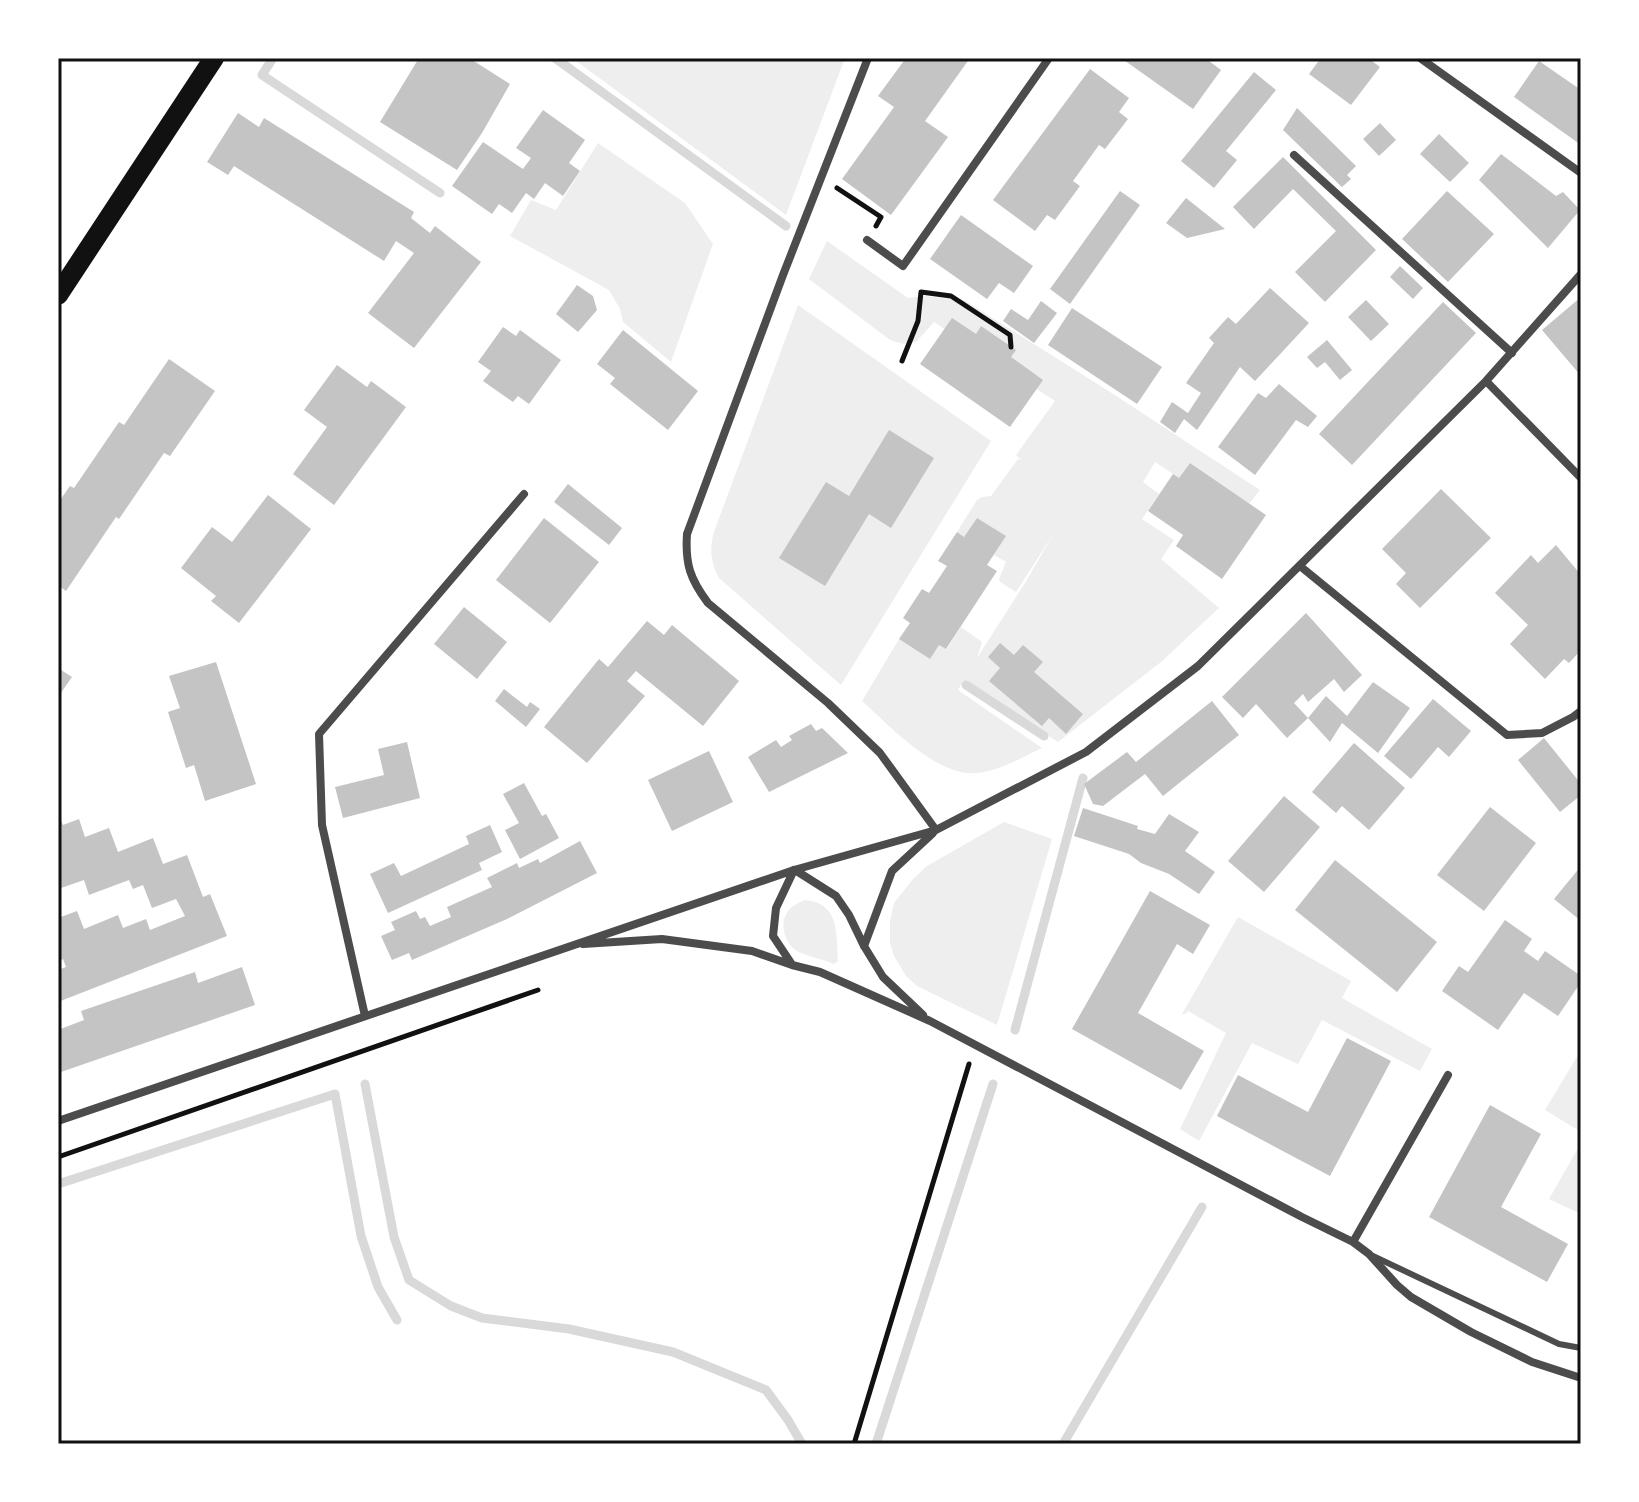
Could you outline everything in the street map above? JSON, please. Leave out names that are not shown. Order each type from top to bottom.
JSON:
[{"type":"main road","points":[[58,295],[214,58]]},
{"type":"street","points":[[868,58],[687,534],[687,561],[696,587],[708,603],[828,703],[880,753],[936,830]]},
{"type":"street","points":[[867,240],[903,266],[1049,58]]},
{"type":"street","points":[[1420,58],[1581,173]]},
{"type":"street","points":[[1294,155],[1512,353]]},
{"type":"street","points":[[58,1121],[794,870],[936,830],[1086,752],[1198,666],[1486,381],[1581,274]]},
{"type":"street","points":[[1486,381],[1581,478]]},
{"type":"street","points":[[365,1016],[322,825],[319,734],[524,494]]},
{"type":"street","points":[[1300,566],[1507,735],[1542,733],[1581,711]]},
{"type":"street","points":[[864,946],[892,871],[936,830]]},
{"type":"street","points":[[794,870],[836,896],[883,977],[930,1021]]},
{"type":"street","points":[[792,965],[773,936],[776,908],[794,870]]},
{"type":"street","points":[[570,945],[662,939],[752,951],[820,972],[930,1021],[1353,1242],[1411,1297],[1471,1332],[1532,1362],[1581,1378]]},
{"type":"street","points":[[1353,1242],[1448,1075]]},
{"type":"lane","points":[[1369,1254],[1559,1344],[1581,1348]]},
{"type":"path","points":[[844,193],[881,217]]},
{"type":"path","points":[[902,361],[918,321],[921,292],[951,296],[1010,335],[1011,347]]},
{"type":"path","points":[[995,336],[996,326]]},
{"type":"path","points":[[58,1157],[538,990]]},
{"type":"path","points":[[854,1444],[969,1064]]},
{"type":"shaded area","points":[[572,58],[845,58],[786,215]]},
{"type":"shaded area","points":[[598,143],[685,203],[713,244],[671,362],[623,322],[620,309],[609,290],[510,236],[531,200],[556,210]]},
{"type":"shaded area","points":[[827,241],[908,298],[924,296],[964,300],[1260,490],[1249,504],[1190,463],[1179,478],[1155,462],[1143,482],[1159,494],[1142,519],[1174,540],[1161,559],[1219,608],[1161,662],[1058,742],[963,681],[958,690],[1042,748],[994,770],[962,772],[930,759],[862,701],[899,639],[947,649],[961,627],[982,642],[977,658],[1054,533],[1016,592],[1000,582],[1006,562],[994,555],[1005,536],[977,518],[964,537],[957,532],[977,500],[991,496],[1018,459],[1022,460],[1016,455],[1055,401],[934,322],[916,342],[903,344],[890,340],[809,279]]},
{"type":"shaded area","points":[[798,305],[991,441],[841,685],[719,578],[712,556],[714,532]]},
{"type":"shaded area","points":[[1004,822],[1052,839],[997,1025],[917,986],[906,976],[890,943],[890,921],[894,903],[927,866]]},
{"type":"shaded area","points":[[805,900],[825,907],[834,922],[838,961],[834,964],[797,951],[786,938],[783,927],[785,916],[792,907]]},
{"type":"shaded area","points":[[1238,917],[1351,981],[1342,998],[1432,1049],[1420,1071],[1322,1020],[1298,1064],[1252,1043],[1199,1141],[1180,1129],[1226,1033],[1188,1011],[1182,1014]]},
{"type":"shaded area","points":[[1581,1050],[1581,1132],[1545,1110]]},
{"type":"shaded area","points":[[1581,1143],[1581,1214],[1549,1199]]},
{"type":"building","points":[[419,58],[469,58],[510,84],[457,170],[380,122]]},
{"type":"building","points":[[906,58],[970,58],[925,121],[948,137],[891,215],[842,179],[894,107],[878,96]]},
{"type":"building","points":[[1121,58],[1205,58],[1221,70],[1193,109]]},
{"type":"building","points":[[1321,58],[1368,58],[1380,67],[1351,105],[1309,74]]},
{"type":"building","points":[[1539,61],[1581,90],[1581,145],[1514,97]]},
{"type":"building","points":[[1090,69],[1129,98],[1119,112],[1128,119],[1105,149],[1099,145],[1073,181],[1080,186],[1055,220],[1047,215],[1035,231],[993,200]]},
{"type":"building","points":[[1254,72],[1276,90],[1226,151],[1237,160],[1214,188],[1181,161]]},
{"type":"building","points":[[1297,108],[1356,166],[1347,175],[1351,179],[1342,187],[1283,130]]},
{"type":"building","points":[[543,110],[585,140],[569,163],[580,171],[563,196],[545,183],[534,199],[526,193],[512,213],[499,204],[492,214],[452,186],[483,142],[523,169],[531,158],[516,148]]},
{"type":"building","points":[[238,113],[259,127],[264,118],[414,212],[411,218],[430,233],[435,226],[481,262],[414,348],[368,313],[414,253],[396,241],[384,261],[234,166],[228,175],[207,162]]},
{"type":"building","points":[[1380,123],[1396,140],[1379,156],[1363,139]]},
{"type":"building","points":[[1439,134],[1469,163],[1450,182],[1420,154]]},
{"type":"building","points":[[1501,154],[1556,196],[1563,192],[1580,210],[1548,248],[1479,180]]},
{"type":"building","points":[[1283,157],[1376,250],[1325,302],[1295,272],[1336,231],[1293,189],[1254,229],[1233,207]]},
{"type":"building","points":[[1120,191],[1140,205],[1070,304],[1050,289]]},
{"type":"building","points":[[1447,191],[1494,234],[1448,282],[1402,239]]},
{"type":"building","points":[[1186,198],[1225,229],[1187,238],[1166,223]]},
{"type":"building","points":[[961,215],[1033,266],[1014,293],[999,283],[987,299],[930,259]]},
{"type":"building","points":[[1400,266],[1423,288],[1413,299],[1390,277]]},
{"type":"building","points":[[577,285],[593,296],[597,310],[578,332],[556,314]]},
{"type":"building","points":[[1270,288],[1309,323],[1255,381],[1240,367],[1197,430],[1184,419],[1175,433],[1160,422],[1172,402],[1188,413],[1201,393],[1186,383],[1214,343],[1209,338],[1228,317],[1236,324]]},
{"type":"building","points":[[1581,297],[1581,376],[1542,330]]},
{"type":"building","points":[[1366,300],[1389,324],[1371,341],[1348,317]]},
{"type":"building","points":[[1041,301],[1057,313],[1034,343],[1003,321],[1011,309],[1028,320]]},
{"type":"building","points":[[1443,302],[1476,333],[1352,465],[1319,434]]},
{"type":"building","points":[[1072,308],[1162,367],[1137,404],[1048,345]]},
{"type":"building","points":[[952,318],[976,334],[981,326],[1016,350],[1011,357],[1043,380],[1010,427],[920,364]]},
{"type":"building","points":[[503,327],[516,336],[520,330],[561,360],[529,404],[518,396],[513,402],[483,381],[491,371],[478,362]]},
{"type":"building","points":[[623,330],[698,391],[668,430],[610,384],[615,378],[597,364]]},
{"type":"building","points":[[1327,340],[1352,370],[1340,380],[1325,362],[1317,368],[1307,357]]},
{"type":"building","points":[[169,359],[215,391],[170,456],[164,453],[119,519],[116,517],[66,591],[58,585],[58,503],[70,486],[74,488],[119,422],[124,425]]},
{"type":"building","points":[[337,365],[367,387],[371,381],[406,407],[334,505],[293,474],[327,427],[304,410]]},
{"type":"building","points":[[1279,384],[1317,416],[1308,427],[1296,420],[1255,475],[1218,447],[1258,393],[1266,398]]},
{"type":"building","points":[[889,430],[934,458],[891,528],[869,514],[825,586],[779,558],[826,482],[849,496]]},
{"type":"building","points":[[1190,463],[1266,515],[1222,579],[1176,546],[1183,535],[1148,511],[1173,474],[1179,478]]},
{"type":"building","points":[[568,484],[622,528],[609,545],[554,502]]},
{"type":"building","points":[[1441,489],[1491,538],[1420,608],[1396,584],[1406,573],[1382,549]]},
{"type":"building","points":[[268,495],[311,529],[239,623],[211,601],[216,596],[181,568],[212,527],[232,542]]},
{"type":"building","points":[[544,518],[599,562],[550,623],[496,580]]},
{"type":"building","points":[[977,518],[1006,536],[987,565],[997,571],[946,649],[939,645],[930,659],[899,639],[910,623],[903,618],[922,589],[929,593],[947,566],[938,561],[957,532],[964,537]]},
{"type":"building","points":[[1556,545],[1581,575],[1581,650],[1569,663],[1564,659],[1545,679],[1510,644],[1528,625],[1495,593],[1531,555],[1538,563]]},
{"type":"building","points":[[464,607],[507,642],[477,679],[434,644]]},
{"type":"building","points":[[1306,613],[1362,675],[1344,692],[1334,679],[1308,702],[1303,694],[1294,703],[1308,718],[1287,738],[1256,704],[1243,718],[1222,697]]},
{"type":"building","points":[[647,621],[664,635],[672,625],[739,681],[703,726],[636,671],[627,681],[645,696],[587,763],[544,727],[599,659],[608,667]]},
{"type":"building","points":[[1000,643],[1014,655],[1023,645],[1043,662],[1034,672],[1083,714],[1066,734],[1049,718],[1042,726],[989,681],[1000,668],[988,657]]},
{"type":"building","points":[[216,662],[256,784],[205,801],[194,765],[186,768],[168,712],[180,708],[169,676]]},
{"type":"building","points":[[58,668],[72,677],[58,697]]},
{"type":"building","points":[[1373,682],[1410,708],[1378,753],[1342,723],[1330,742],[1308,718],[1326,696],[1347,716]]},
{"type":"building","points":[[504,689],[527,707],[530,702],[540,709],[526,727],[495,701]]},
{"type":"building","points":[[1433,699],[1471,731],[1449,757],[1438,747],[1411,779],[1384,756]]},
{"type":"building","points":[[1212,701],[1239,735],[1163,796],[1145,774],[1103,806],[1093,804],[1084,784],[1127,752],[1136,762]]},
{"type":"building","points":[[811,724],[816,731],[822,728],[848,753],[769,792],[748,757],[776,740],[781,747],[792,740],[789,736]]},
{"type":"building","points":[[1544,738],[1581,784],[1581,795],[1560,812],[1518,760]]},
{"type":"building","points":[[407,742],[420,798],[343,818],[335,787],[384,775],[378,749]]},
{"type":"building","points":[[1354,743],[1405,788],[1369,830],[1342,806],[1336,813],[1312,792]]},
{"type":"building","points":[[709,751],[733,802],[672,831],[648,780]]},
{"type":"building","points":[[524,783],[542,816],[546,814],[559,838],[520,859],[505,830],[519,823],[503,794]]},
{"type":"building","points":[[1284,796],[1320,827],[1264,892],[1228,861]]},
{"type":"building","points":[[1490,807],[1536,843],[1484,911],[1437,875]]},
{"type":"building","points":[[1083,808],[1155,834],[1169,814],[1199,832],[1185,851],[1215,872],[1199,894],[1169,874],[1141,863],[1129,854],[1074,836]]},
{"type":"building","points":[[58,814],[63,825],[79,819],[85,837],[109,828],[118,852],[153,838],[163,864],[187,855],[203,897],[210,894],[227,936],[58,1002],[58,970],[66,967],[63,959],[58,961],[58,918],[77,911],[84,929],[118,915],[123,928],[146,919],[150,930],[185,916],[176,899],[152,908],[143,885],[133,889],[129,880],[89,895],[84,880],[61,888],[58,880]]},
{"type":"building","points":[[490,825],[502,852],[479,863],[482,870],[388,913],[370,874],[394,863],[401,876],[469,844],[466,836]]},
{"type":"building","points":[[580,841],[597,873],[507,919],[412,960],[409,953],[392,960],[381,936],[395,930],[391,922],[416,911],[420,919],[425,917],[430,926],[451,917],[447,907],[492,887],[487,878],[517,863],[519,868],[538,859],[540,863]]},
{"type":"building","points":[[1335,860],[1437,942],[1397,992],[1295,910]]},
{"type":"building","points":[[1581,866],[1581,921],[1554,899]]},
{"type":"building","points":[[1150,891],[1210,925],[1193,954],[1177,944],[1138,1013],[1204,1051],[1181,1090],[1072,1029]]},
{"type":"building","points":[[1505,920],[1532,939],[1524,951],[1538,961],[1545,951],[1581,976],[1581,982],[1558,1016],[1524,993],[1498,1030],[1442,991],[1459,966],[1468,972]]},
{"type":"building","points":[[242,967],[255,1005],[58,1073],[58,1030],[84,1020],[81,1011],[195,972],[198,983]]},
{"type":"building","points":[[1347,1038],[1391,1061],[1330,1176],[1217,1116],[1238,1075],[1308,1112]]},
{"type":"building","points":[[1490,1105],[1541,1134],[1501,1207],[1568,1244],[1547,1282],[1429,1217]]},
{"type":"waterway","points":[[273,58],[262,75],[440,193]]},
{"type":"waterway","points":[[555,58],[786,226]]},
{"type":"waterway","points":[[966,685],[1044,736]]},
{"type":"waterway","points":[[1015,1030],[1083,778]]},
{"type":"waterway","points":[[365,1084],[394,1237],[409,1280],[451,1306],[482,1318],[569,1329],[673,1352],[766,1390],[802,1444]]},
{"type":"waterway","points":[[876,1444],[993,1084]]},
{"type":"waterway","points":[[58,1184],[335,1094],[361,1236],[378,1287],[397,1320]]},
{"type":"waterway","points":[[1063,1444],[1202,1207]]}]
